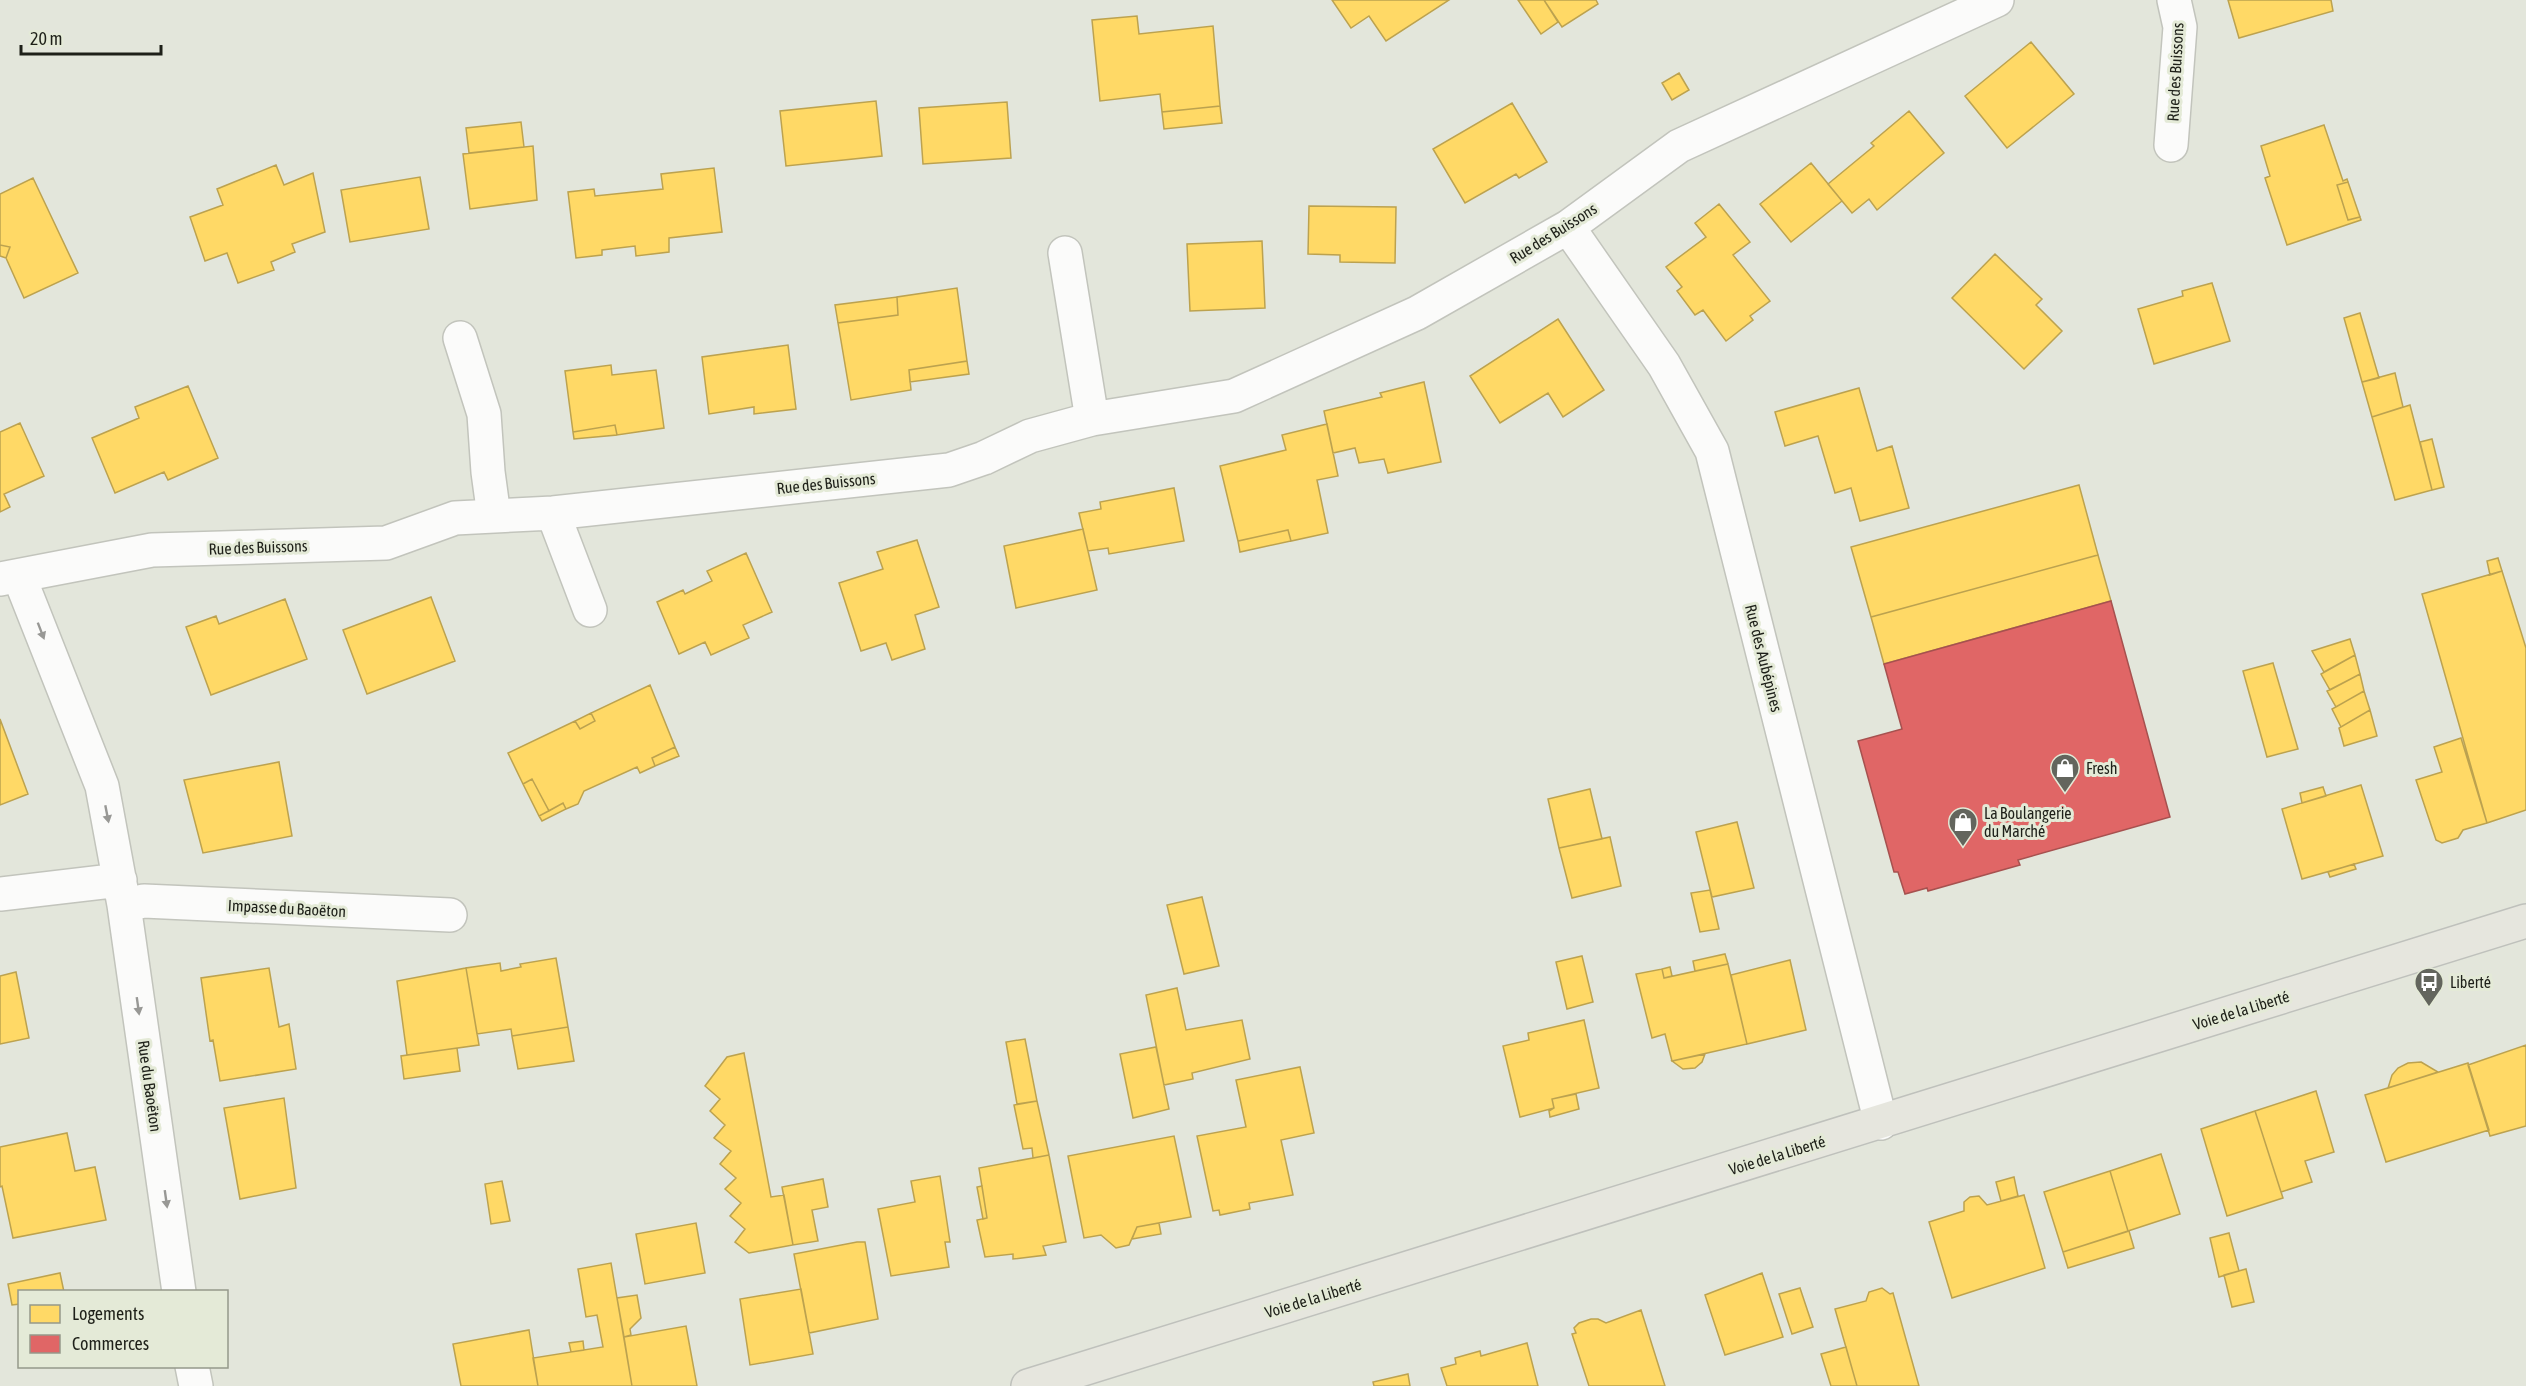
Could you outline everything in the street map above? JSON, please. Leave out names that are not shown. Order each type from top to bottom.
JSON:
[{"type":"main road","name":"Voie de la Liberté","points":[[1028,1386],[2526,921]]},
{"type":"street","name":"Rue des Buissons","points":[[10,578],[152,550],[386,543],[455,518],[553,513],[949,471],[984,458],[1030,436],[1092,419],[1234,396],[1417,313],[1568,228],[1679,146],[1997,0]]},
{"type":"street","name":"Rue des Buissons","points":[[2171,145],[2180,27],[2174,0]]},
{"type":"street","name":"Rue des Aubépines","points":[[1568,228],[1664,364],[1712,451],[1881,1123]]},
{"type":"street","points":[[1065,253],[1092,419]]},
{"type":"street","points":[[460,338],[484,414],[494,516]]},
{"type":"street","points":[[553,513],[590,610]]},
{"type":"street","name":"Rue du Baoëton","points":[[10,578],[102,786],[122,893],[179,1290]]},
{"type":"street","points":[[0,894],[122,893]]},
{"type":"street","name":"Impasse du Baoëton","points":[[122,893],[144,901],[450,915]]},
{"type":"street","points":[[192,1368],[196,1386]]},
{"type":"building: Logements","points":[[1332,0],[1449,0],[1386,41],[1369,16],[1351,28]]},
{"type":"building: Logements","points":[[1518,0],[1544,0],[1558,22],[1541,34]]},
{"type":"building: Logements","points":[[1544,0],[1596,0],[1598,4],[1562,27]]},
{"type":"building: Logements","points":[[2228,0],[2331,0],[2333,11],[2239,38]]},
{"type":"building: Logements","points":[[1137,16],[1139,34],[1213,26],[1220,106],[1162,112],[1160,94],[1100,101],[1092,20]]},
{"type":"building: Logements","points":[[2031,42],[2074,94],[2007,148],[1965,96]]},
{"type":"building: Logements","points":[[1679,73],[1689,90],[1672,100],[1662,83]]},
{"type":"building: Logements","points":[[876,101],[882,156],[786,166],[780,111]]},
{"type":"building: Logements","points":[[1007,102],[1011,158],[923,164],[919,108]]},
{"type":"building: Logements","points":[[1512,103],[1547,162],[1519,178],[1516,174],[1465,203],[1433,149]]},
{"type":"building: Logements","points":[[1220,106],[1222,123],[1164,129],[1162,112]]},
{"type":"building: Logements","points":[[1909,111],[1944,153],[1877,210],[1869,199],[1852,213],[1828,184],[1874,146],[1871,143]]},
{"type":"building: Logements","points":[[521,122],[524,147],[469,153],[466,128]]},
{"type":"building: Logements","points":[[2324,125],[2343,181],[2347,179],[2348,182],[2337,185],[2348,220],[2360,217],[2361,220],[2287,245],[2265,178],[2270,176],[2261,146]]},
{"type":"building: Logements","points":[[533,146],[537,200],[470,209],[463,154]]},
{"type":"building: Logements","points":[[1811,163],[1842,201],[1791,242],[1760,204]]},
{"type":"building: Logements","points":[[276,165],[284,185],[313,173],[325,232],[292,244],[295,252],[271,262],[274,270],[238,283],[227,253],[205,261],[190,217],[223,205],[217,189]]},
{"type":"building: Logements","points":[[714,168],[722,232],[669,238],[669,252],[636,256],[635,246],[602,250],[602,255],[576,258],[568,192],[594,189],[595,196],[663,189],[661,174]]},
{"type":"building: Logements","points":[[420,177],[429,229],[350,242],[341,190]]},
{"type":"building: Logements","points":[[33,178],[78,273],[24,298],[6,258],[10,247],[0,245],[0,194]]},
{"type":"building: Logements","points":[[2348,182],[2360,217],[2348,220],[2337,185]]},
{"type":"building: Logements","points":[[1719,204],[1750,242],[1733,255],[1770,301],[1750,316],[1753,320],[1726,341],[1703,310],[1695,315],[1677,291],[1682,287],[1666,267],[1706,237],[1695,223]]},
{"type":"building: Logements","points":[[1309,206],[1396,207],[1395,263],[1340,262],[1340,255],[1308,254]]},
{"type":"building: Logements","points":[[1262,241],[1265,308],[1190,311],[1187,244]]},
{"type":"building: Logements","points":[[0,245],[10,247],[6,258],[0,256]]},
{"type":"building: Logements","points":[[1995,254],[2042,299],[2036,305],[2062,331],[2024,369],[1952,298]]},
{"type":"building: Logements","points":[[2212,283],[2230,341],[2154,364],[2138,309],[2183,296],[2182,291]]},
{"type":"building: Logements","points":[[957,288],[967,361],[909,370],[911,390],[851,400],[838,323],[898,315],[897,297]]},
{"type":"building: Logements","points":[[897,297],[898,315],[838,323],[835,305]]},
{"type":"building: Logements","points":[[2360,313],[2379,378],[2362,382],[2344,318]]},
{"type":"building: Logements","points":[[1558,319],[1604,390],[1563,417],[1548,393],[1500,423],[1470,376]]},
{"type":"building: Logements","points":[[788,345],[796,409],[754,414],[754,407],[709,414],[702,357]]},
{"type":"building: Logements","points":[[967,361],[969,374],[910,382],[909,370]]},
{"type":"building: Logements","points":[[611,365],[612,375],[656,370],[664,428],[617,435],[615,425],[573,432],[565,371]]},
{"type":"building: Logements","points":[[2395,373],[2403,407],[2372,417],[2362,382]]},
{"type":"building: Logements","points":[[1424,382],[1441,462],[1388,473],[1384,459],[1359,463],[1355,448],[1333,453],[1324,411],[1382,397],[1380,393]]},
{"type":"building: Logements","points":[[188,386],[218,458],[168,480],[164,472],[115,493],[92,438],[139,418],[135,407]]},
{"type":"building: Logements","points":[[1859,388],[1877,451],[1892,446],[1909,508],[1860,521],[1851,488],[1835,493],[1818,436],[1785,446],[1775,412]]},
{"type":"building: Logements","points":[[2410,405],[2432,490],[2395,500],[2372,417]]},
{"type":"building: Logements","points":[[20,423],[44,476],[4,494],[10,507],[0,512],[0,432]]},
{"type":"building: Logements","points":[[1327,424],[1338,476],[1317,480],[1328,533],[1291,541],[1288,530],[1238,541],[1220,466],[1286,450],[1282,435]]},
{"type":"building: Logements","points":[[615,425],[617,435],[574,439],[573,432]]},
{"type":"building: Logements","points":[[2432,439],[2444,487],[2432,490],[2420,442]]},
{"type":"building: Logements","points":[[2079,485],[2098,555],[1871,617],[1851,547]]},
{"type":"building: Logements","points":[[1174,488],[1184,541],[1109,554],[1108,548],[1088,551],[1079,513],[1101,509],[1100,502]]},
{"type":"building: Logements","points":[[1083,529],[1097,590],[1016,608],[1004,546]]},
{"type":"building: Logements","points":[[1288,530],[1291,541],[1240,552],[1238,541]]},
{"type":"building: Logements","points":[[917,540],[939,607],[915,615],[925,649],[892,660],[886,643],[861,651],[839,583],[883,569],[877,552]]},
{"type":"building: Logements","points":[[746,553],[772,612],[743,625],[749,638],[711,655],[705,642],[679,654],[657,602],[683,590],[685,594],[712,581],[707,571]]},
{"type":"building: Logements","points":[[2098,555],[2111,601],[1884,664],[1871,617]]},
{"type":"building: Logements","points":[[2498,558],[2502,571],[2490,575],[2487,561]]},
{"type":"building: Logements","points":[[2502,571],[2526,648],[2526,810],[2487,823],[2422,594]]},
{"type":"building: Logements","points":[[431,597],[455,661],[367,694],[343,630]]},
{"type":"building: Logements","points":[[285,599],[307,659],[211,695],[186,627],[216,616],[219,624]]},
{"type":"building: Logements","points":[[2350,639],[2355,655],[2324,672],[2312,651]]},
{"type":"building: Logements","points":[[2355,655],[2360,674],[2330,690],[2321,674]]},
{"type":"building: Logements","points":[[2273,663],[2298,749],[2267,757],[2243,671]]},
{"type":"building: Logements","points":[[2360,674],[2364,691],[2336,707],[2327,691]]},
{"type":"building: Logements","points":[[650,685],[675,747],[652,758],[655,766],[640,773],[637,767],[584,791],[578,804],[566,809],[563,803],[549,811],[532,779],[523,784],[508,753],[575,721],[580,729],[595,721],[591,713]]},
{"type":"building: Logements","points":[[2364,691],[2370,710],[2341,727],[2332,709]]},
{"type":"building: Logements","points":[[2370,710],[2377,736],[2344,746],[2339,728]]},
{"type":"building: Logements","points":[[591,713],[595,721],[580,729],[575,721]]},
{"type":"building: Logements","points":[[0,719],[28,794],[0,805]]},
{"type":"building: Logements","points":[[2461,738],[2487,823],[2463,830],[2458,838],[2442,843],[2436,840],[2416,780],[2442,772],[2434,747]]},
{"type":"building: Logements","points":[[675,747],[679,756],[655,766],[652,758]]},
{"type":"building: Logements","points":[[279,762],[292,836],[203,853],[184,780]]},
{"type":"building: Logements","points":[[532,779],[549,811],[539,816],[523,784]]},
{"type":"building: Logements","points":[[2361,785],[2383,856],[2302,879],[2282,809]]},
{"type":"building: Logements","points":[[2323,787],[2326,796],[2302,803],[2300,793]]},
{"type":"building: Logements","points":[[1590,789],[1602,839],[1559,848],[1548,799]]},
{"type":"building: Logements","points":[[563,803],[566,809],[542,821],[539,816]]},
{"type":"building: Logements","points":[[1737,822],[1754,888],[1712,897],[1696,832]]},
{"type":"building: Logements","points":[[1610,837],[1621,886],[1572,898],[1559,848]]},
{"type":"building: Logements","points":[[2354,864],[2356,869],[2330,877],[2328,872]]},
{"type":"building: Logements","points":[[1710,890],[1719,929],[1700,932],[1691,893]]},
{"type":"building: Logements","points":[[1202,897],[1219,966],[1184,974],[1167,905]]},
{"type":"building: Logements","points":[[1725,954],[1728,964],[1695,971],[1693,961]]},
{"type":"building: Logements","points":[[1582,956],[1593,1002],[1567,1009],[1556,962]]},
{"type":"building: Logements","points":[[556,958],[568,1027],[512,1036],[511,1029],[477,1034],[466,968],[500,963],[501,971],[521,967],[520,964]]},
{"type":"building: Logements","points":[[1790,960],[1806,1030],[1747,1044],[1731,975]]},
{"type":"building: Logements","points":[[1728,964],[1747,1044],[1672,1061],[1665,1034],[1652,1038],[1636,974],[1662,969],[1664,978]]},
{"type":"building: Logements","points":[[1670,967],[1672,976],[1664,978],[1662,969]]},
{"type":"building: Logements","points":[[269,968],[279,1027],[289,1024],[296,1069],[220,1081],[213,1040],[210,1041],[201,978]]},
{"type":"building: Logements","points":[[466,968],[479,1045],[407,1055],[397,981]]},
{"type":"building: Logements","points":[[16,972],[29,1038],[0,1044],[0,976]]},
{"type":"building: Logements","points":[[1177,988],[1186,1030],[1242,1020],[1250,1059],[1192,1073],[1193,1079],[1164,1085],[1146,995]]},
{"type":"building: Logements","points":[[1584,1020],[1599,1088],[1552,1099],[1554,1108],[1520,1117],[1503,1046],[1529,1040],[1528,1033]]},
{"type":"building: Logements","points":[[568,1027],[574,1061],[518,1069],[512,1036]]},
{"type":"building: Logements","points":[[1025,1039],[1037,1101],[1017,1104],[1006,1042]]},
{"type":"building: Logements","points":[[2526,1045],[2526,1126],[2490,1136],[2468,1065]]},
{"type":"building: Logements","points":[[1156,1047],[1169,1109],[1133,1118],[1120,1054]]},
{"type":"building: Logements","points":[[457,1048],[460,1071],[404,1079],[401,1056]]},
{"type":"building: Logements","points":[[744,1053],[771,1197],[784,1195],[793,1245],[749,1253],[735,1242],[745,1229],[730,1216],[741,1203],[725,1189],[736,1178],[720,1164],[731,1151],[714,1138],[725,1125],[710,1111],[720,1099],[705,1086],[727,1057]]},
{"type":"building: Logements","points":[[1705,1054],[1702,1062],[1695,1068],[1683,1069],[1672,1061]]},
{"type":"building: Logements","points":[[2421,1062],[2438,1072],[2388,1088],[2392,1075],[2398,1068],[2408,1063]]},
{"type":"building: Logements","points":[[2468,1063],[2489,1130],[2386,1162],[2365,1095]]},
{"type":"building: Logements","points":[[1300,1067],[1314,1133],[1281,1140],[1293,1195],[1249,1203],[1250,1209],[1220,1215],[1219,1210],[1213,1211],[1197,1136],[1246,1127],[1236,1080]]},
{"type":"building: Logements","points":[[2316,1091],[2334,1152],[2305,1161],[2312,1182],[2281,1192],[2255,1111]]},
{"type":"building: Logements","points":[[1576,1094],[1579,1109],[1550,1117],[1549,1111],[1554,1108],[1552,1099]]},
{"type":"building: Logements","points":[[284,1098],[296,1188],[240,1199],[224,1108]]},
{"type":"building: Logements","points":[[1037,1101],[1049,1155],[1033,1158],[1032,1148],[1023,1149],[1014,1105]]},
{"type":"building: Logements","points":[[2255,1111],[2283,1198],[2227,1216],[2201,1129]]},
{"type":"building: Logements","points":[[67,1133],[75,1171],[95,1167],[106,1220],[13,1238],[2,1186],[0,1187],[0,1147]]},
{"type":"building: Logements","points":[[1174,1136],[1191,1217],[1137,1227],[1129,1245],[1116,1248],[1101,1235],[1084,1238],[1068,1156]]},
{"type":"building: Logements","points":[[2161,1154],[2180,1214],[2128,1231],[2110,1171]]},
{"type":"building: Logements","points":[[1049,1155],[1066,1242],[1043,1246],[1046,1255],[1013,1259],[1013,1254],[985,1257],[977,1220],[987,1218],[979,1168]]},
{"type":"building: Logements","points":[[2110,1171],[2128,1231],[2063,1252],[2044,1192]]},
{"type":"building: Logements","points":[[940,1176],[950,1242],[945,1242],[949,1267],[891,1276],[878,1209],[915,1202],[911,1181]]},
{"type":"building: Logements","points":[[2014,1177],[2018,1196],[2001,1201],[1996,1182]]},
{"type":"building: Logements","points":[[823,1179],[828,1207],[812,1210],[818,1241],[793,1245],[782,1187]]},
{"type":"building: Logements","points":[[502,1181],[510,1221],[491,1224],[485,1184]]},
{"type":"building: Logements","points":[[982,1186],[987,1218],[983,1219],[977,1187]]},
{"type":"building: Logements","points":[[2024,1195],[2045,1268],[1952,1298],[1929,1222],[1964,1211],[1964,1202],[1970,1197],[1979,1196],[1987,1205]]},
{"type":"building: Logements","points":[[696,1223],[705,1273],[645,1284],[636,1234]]},
{"type":"building: Logements","points":[[1159,1223],[1161,1234],[1132,1239],[1137,1227]]},
{"type":"building: Logements","points":[[2129,1231],[2134,1248],[2068,1268],[2063,1252]]},
{"type":"building: Logements","points":[[2229,1233],[2239,1271],[2219,1277],[2210,1238]]},
{"type":"building: Logements","points":[[865,1242],[878,1319],[809,1333],[794,1254]]},
{"type":"building: Logements","points":[[611,1263],[632,1386],[538,1386],[533,1358],[603,1347],[597,1315],[586,1317],[578,1269]]},
{"type":"building: Logements","points":[[2246,1269],[2254,1302],[2232,1307],[2224,1275]]},
{"type":"building: Logements","points":[[60,1273],[64,1290],[18,1290],[18,1304],[12,1305],[8,1284]]},
{"type":"building: Logements","points":[[1762,1273],[1783,1337],[1725,1355],[1705,1295]]},
{"type":"building: Logements","points":[[1800,1288],[1813,1327],[1792,1334],[1779,1294]]},
{"type":"building: Logements","points":[[1882,1288],[1890,1294],[1893,1293],[1919,1386],[1857,1386],[1835,1309],[1866,1301],[1869,1292]]},
{"type":"building: Logements","points":[[801,1289],[813,1354],[750,1365],[740,1299]]},
{"type":"building: Logements","points":[[637,1295],[641,1318],[630,1329],[631,1335],[624,1337],[617,1298]]},
{"type":"building: Logements","points":[[1641,1310],[1665,1386],[1589,1386],[1572,1334],[1576,1333],[1574,1328],[1579,1323],[1591,1319],[1598,1319],[1606,1323]]},
{"type":"building: Logements","points":[[686,1326],[697,1386],[632,1386],[624,1337]]},
{"type":"building: Logements","points":[[529,1330],[538,1386],[461,1386],[453,1344]]},
{"type":"building: Logements","points":[[583,1341],[584,1350],[571,1352],[569,1343]]},
{"type":"building: Logements","points":[[1527,1343],[1538,1386],[1447,1386],[1441,1368],[1456,1364],[1455,1358],[1480,1351],[1481,1356]]},
{"type":"building: Logements","points":[[1846,1347],[1857,1386],[1831,1386],[1821,1354]]},
{"type":"building: Logements","points":[[1408,1374],[1410,1386],[1374,1386],[1373,1382]]},
{"type":"building: Commerces","points":[[2111,601],[2170,817],[2018,860],[2020,865],[1928,891],[1927,888],[1905,894],[1898,872],[1894,872],[1858,741],[1902,729],[1884,664]]},
{"type":"place","name":"Fresh","points":[[2065,794]]},
{"type":"place","name":"La Boulangerie du Marché","points":[[1963,848]]},
{"type":"place","name":"Liberté","points":[[2429,1008]]}]
